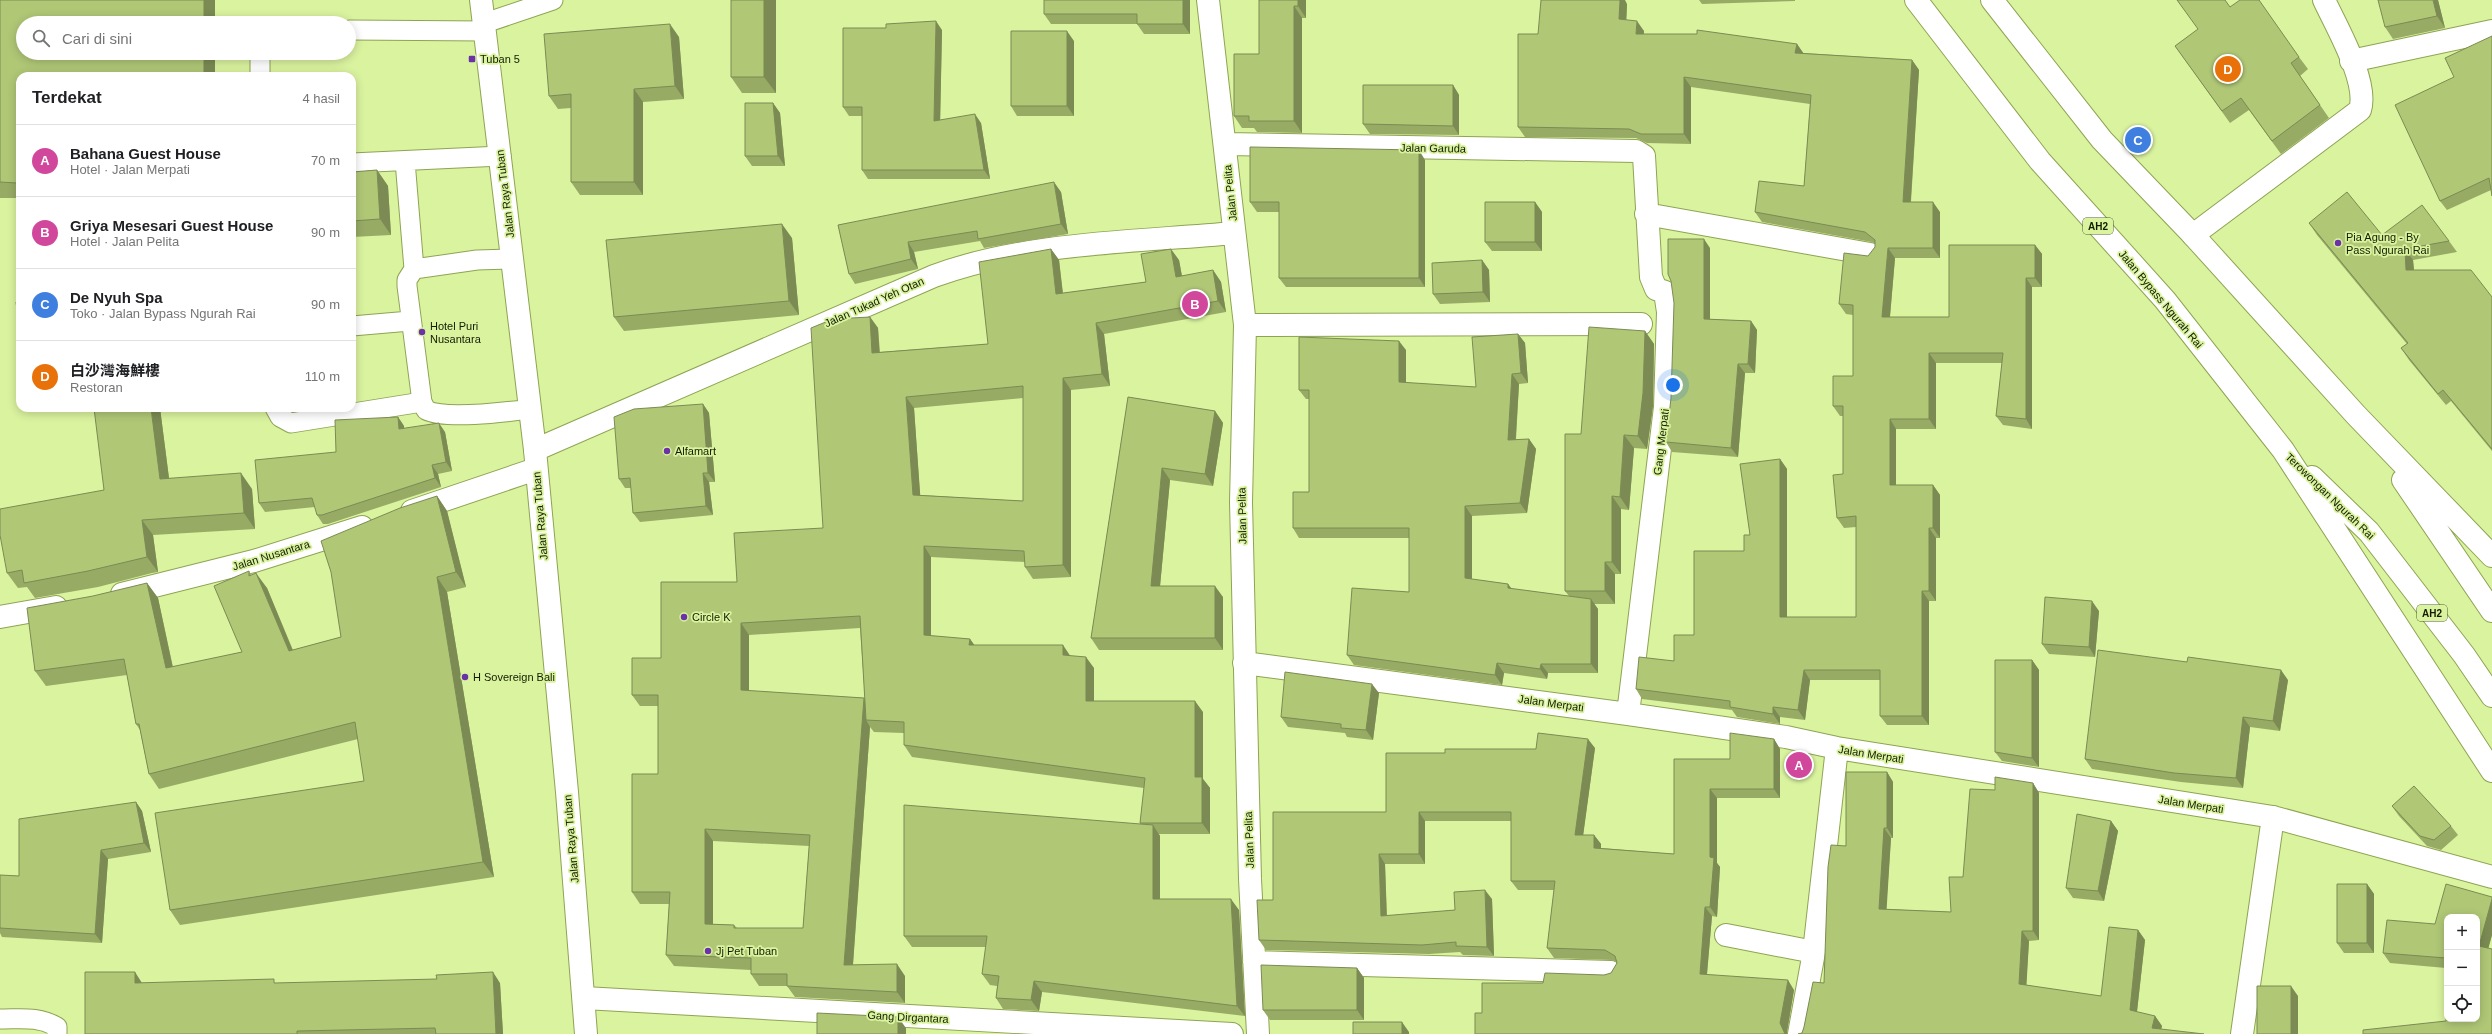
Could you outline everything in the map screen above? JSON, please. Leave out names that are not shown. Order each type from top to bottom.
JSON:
[{"type":"main road","name":"Jalan Raya Tuban","points":[[481,0],[501,156],[536,460],[567,792],[586,1034]]},
{"type":"main road","name":"Jalan Pelita","points":[[1208,0],[1245,325],[1241,502],[1244,663],[1254,962],[1258,1034]]},
{"type":"main road","name":"Jalan Bypass Ngurah Rai","points":[[1916,0],[2040,161],[2165,300],[2283,450]]},
{"type":"main road","points":[[1992,0],[2102,140],[2193,235],[2356,415],[2492,556]]},
{"type":"main road","points":[[2193,235],[2356,114],[2362,104],[2362,95],[2351,61],[2324,0]]},
{"type":"main road","points":[[2351,61],[2492,31]]},
{"type":"main road","name":"Jalan Garuda","points":[[1224,144],[1636,151],[1642,153]]},
{"type":"main road","name":"Gang Merpati","points":[[1628,714],[1665,407],[1668,312],[1665,292],[1656,289],[1651,277],[1646,214],[1644,156],[1642,153]]},
{"type":"main road","points":[[1646,214],[1870,254]]},
{"type":"main road","name":"Jalan Tukad Yeh Otan","points":[[536,460],[934,276],[963,265],[995,258],[1062,248],[1234,233]]},
{"type":"main road","points":[[1245,325],[1641,324]]},
{"type":"main road","points":[[2356,415],[2420,504],[2492,611]]},
{"type":"main road","name":"Terowongan Ngurah Rai","points":[[2283,450],[2369,532],[2464,655],[2492,696]]},
{"type":"main road","points":[[2283,450],[2492,771]]},
{"type":"main road","name":"Jalan Nusantara","points":[[101,599],[254,561],[386,519],[536,460]]},
{"type":"main road","points":[[0,617],[78,603]]},
{"type":"main road","name":"Jalan Merpati","points":[[1244,663],[1628,714],[1786,737],[1837,748],[2273,817],[2492,877]]},
{"type":"main road","points":[[1799,1034],[1814,952],[1837,748]]},
{"type":"main road","points":[[2242,1034],[2273,817]]},
{"type":"main road","points":[[1726,936],[1814,952]]},
{"type":"main road","points":[[1254,962],[1611,972]]},
{"type":"main road","name":"Gang Dirgantara","points":[[584,998],[1232,1034]]},
{"type":"lane","points":[[356,30],[485,27],[553,0]]},
{"type":"lane","points":[[260,60],[260,72]]},
{"type":"lane","points":[[356,163],[501,156]]},
{"type":"lane","points":[[405,161],[414,269],[407,280],[410,321],[422,402],[426,410],[436,414],[487,414],[530,409]]},
{"type":"lane","points":[[414,269],[477,260],[512,259]]},
{"type":"lane","points":[[356,326],[410,321]]},
{"type":"lane","points":[[277,412],[280,417],[291,423],[422,402]]},
{"type":"lane","points":[[0,1019],[34,1018],[47,1021],[57,1027],[57,1034]]},
{"type":"building","points":[[0,0],[204,0],[204,16],[16,16],[16,60],[204,60],[204,72],[16,72],[16,183],[0,182]]},
{"type":"building","points":[[731,0],[764,0],[764,77],[731,77]]},
{"type":"building","points":[[1044,0],[1183,0],[1183,24],[1137,24],[1137,14],[1044,14]]},
{"type":"building","points":[[1259,0],[1298,0],[1298,6],[1294,6],[1294,121],[1249,121],[1249,116],[1234,116],[1234,54],[1259,54]]},
{"type":"building","points":[[1541,0],[1620,0],[1619,19],[1637,21],[1636,34],[1697,34],[1697,30],[1797,44],[1795,53],[1912,60],[1903,202],[1933,202],[1933,248],[1888,248],[1882,317],[1949,317],[1949,245],[2035,245],[2035,278],[2026,278],[2026,419],[1996,416],[2003,353],[1929,353],[1929,419],[1890,419],[1890,485],[1933,485],[1933,528],[1929,528],[1929,591],[1922,591],[1922,716],[1880,716],[1880,670],[1804,670],[1798,710],[1773,707],[1773,714],[1730,707],[1730,701],[1636,689],[1639,657],[1674,661],[1674,635],[1694,635],[1694,551],[1744,551],[1744,535],[1750,535],[1740,464],[1780,459],[1780,617],[1856,617],[1856,516],[1837,518],[1833,475],[1843,474],[1843,406],[1833,406],[1833,376],[1853,376],[1853,305],[1839,304],[1844,253],[1868,256],[1875,247],[1875,240],[1865,232],[1755,212],[1759,181],[1804,186],[1811,95],[1684,77],[1684,134],[1641,134],[1629,129],[1518,127],[1518,34],[1538,34]]},
{"type":"building","points":[[2177,0],[2225,0],[2230,7],[2240,0],[2259,0],[2299,57],[2291,63],[2320,105],[2272,141],[2241,98],[2222,111],[2175,46],[2198,29]]},
{"type":"building","points":[[2378,0],[2433,0],[2437,16],[2385,27]]},
{"type":"building","points":[[936,21],[934,121],[975,114],[984,170],[862,170],[862,107],[843,107],[843,28],[886,28],[886,24]]},
{"type":"building","points":[[670,24],[675,86],[634,89],[634,182],[571,182],[571,94],[549,96],[544,34]]},
{"type":"building","points":[[1011,31],[1067,31],[1067,106],[1011,106]]},
{"type":"building","points":[[2492,36],[2492,196],[2489,178],[2440,201],[2395,105],[2454,77],[2445,58]]},
{"type":"building","points":[[1363,85],[1453,85],[1453,126],[1363,124]]},
{"type":"building","points":[[745,103],[773,103],[778,156],[745,156]]},
{"type":"building","points":[[1250,147],[1419,150],[1419,278],[1279,278],[1279,202],[1250,202]]},
{"type":"building","points":[[377,170],[380,219],[356,221],[356,172]]},
{"type":"building","points":[[1054,182],[1061,224],[978,239],[977,231],[908,242],[911,259],[849,274],[838,225]]},
{"type":"building","points":[[2347,192],[2382,235],[2422,205],[2449,241],[2405,249],[2406,270],[2471,270],[2492,297],[2492,449],[2443,390],[2438,394],[2401,348],[2408,343],[2309,223]]},
{"type":"building","points":[[1485,202],[1535,202],[1535,242],[1485,242]]},
{"type":"building","points":[[782,224],[789,301],[614,317],[606,240]]},
{"type":"building","points":[[1668,239],[1704,239],[1704,319],[1751,321],[1748,364],[1738,364],[1731,448],[1666,442],[1671,398],[1674,303],[1671,281],[1668,274]]},
{"type":"building","points":[[1051,249],[1056,294],[1146,282],[1141,254],[1171,249],[1176,277],[1213,270],[1218,301],[1096,323],[1102,374],[1063,378],[1063,565],[1025,567],[1024,551],[924,546],[924,635],[970,639],[969,645],[1063,645],[1063,655],[1086,657],[1086,701],[1195,701],[1195,777],[1202,777],[1202,823],[1140,823],[1145,778],[904,745],[904,722],[866,720],[860,616],[741,623],[741,690],[864,698],[844,965],[897,964],[897,992],[787,986],[787,974],[751,974],[751,958],[666,955],[670,892],[632,892],[632,774],[658,774],[658,695],[632,695],[632,658],[661,658],[661,582],[737,582],[734,533],[823,528],[811,328],[833,319],[870,317],[872,353],[988,344],[979,262]],"holes":[[[1023,386],[1023,501],[913,495],[906,397]],[[705,829],[810,835],[803,928],[734,928],[734,925],[705,924]]]},
{"type":"building","points":[[1482,260],[1483,292],[1433,294],[1432,263]]},
{"type":"building","points":[[1589,327],[1645,331],[1643,393],[1638,436],[1624,435],[1620,497],[1612,496],[1612,562],[1605,562],[1605,591],[1565,591],[1565,434],[1581,434]]},
{"type":"building","points":[[1518,334],[1521,373],[1512,374],[1508,440],[1529,439],[1520,503],[1465,506],[1465,578],[1508,584],[1508,588],[1591,599],[1591,664],[1541,664],[1540,669],[1497,663],[1495,675],[1347,655],[1352,588],[1409,592],[1409,528],[1293,528],[1293,492],[1309,492],[1309,390],[1299,390],[1299,337],[1399,341],[1399,382],[1476,387],[1472,337]]},
{"type":"building","points":[[1128,397],[1215,411],[1205,474],[1162,468],[1151,586],[1215,586],[1215,638],[1091,638]]},
{"type":"building","name":"Alfamart","points":[[703,404],[708,473],[703,473],[706,506],[633,513],[630,478],[619,479],[614,417],[634,409]]},
{"type":"building","points":[[94,412],[152,412],[160,479],[241,473],[244,513],[142,520],[147,557],[88,571],[24,583],[22,570],[7,573],[0,535],[0,509],[104,490]]},
{"type":"building","points":[[398,417],[399,429],[439,423],[446,462],[432,465],[435,478],[322,515],[317,515],[312,498],[259,503],[255,460],[336,452],[335,420]]},
{"type":"building","points":[[437,496],[456,572],[437,577],[483,862],[170,910],[155,813],[364,781],[355,722],[149,774],[139,724],[136,724],[124,659],[35,671],[27,608],[93,596],[147,583],[166,668],[242,652],[214,586],[249,571],[249,576],[256,573],[289,651],[341,637],[331,572],[321,541],[400,508]]},
{"type":"building","points":[[2045,597],[2092,601],[2089,647],[2042,644]]},
{"type":"building","points":[[2098,650],[2187,662],[2188,657],[2281,670],[2273,721],[2243,717],[2236,778],[2174,773],[2085,759]]},
{"type":"building","points":[[1995,660],[2032,660],[2032,758],[1995,752]]},
{"type":"building","points":[[1285,672],[1372,684],[1366,730],[1341,728],[1341,724],[1281,717]]},
{"type":"building","points":[[1538,733],[1588,739],[1575,835],[1594,835],[1594,848],[1674,854],[1674,759],[1730,759],[1730,733],[1774,739],[1774,789],[1710,789],[1710,857],[1714,858],[1710,907],[1705,907],[1700,974],[1788,980],[1780,1023],[1785,1034],[1475,1034],[1475,1013],[1482,1013],[1482,983],[1543,983],[1545,973],[1604,975],[1611,973],[1617,963],[1615,956],[1605,950],[1547,948],[1555,881],[1511,881],[1511,812],[1419,812],[1419,854],[1379,854],[1381,916],[1455,910],[1454,892],[1485,890],[1487,947],[1456,946],[1456,942],[1422,945],[1259,940],[1257,900],[1273,900],[1273,812],[1386,812],[1386,753],[1445,753],[1445,749],[1536,749]]},
{"type":"building","points":[[1846,772],[1887,772],[1887,828],[1884,828],[1879,909],[1951,912],[1949,877],[1963,877],[1970,789],[1995,790],[1995,777],[2033,783],[2033,931],[2022,931],[2019,984],[2101,996],[2109,927],[2138,930],[2130,1010],[2155,1016],[2152,1028],[2204,1034],[1798,1034],[1802,1033],[1804,1027],[1813,982],[1824,983],[1828,867],[1831,845],[1846,846]]},
{"type":"building","points":[[2414,786],[2451,826],[2434,840],[2420,836],[2392,806]]},
{"type":"building","points":[[136,802],[144,843],[101,850],[95,934],[0,928],[0,875],[19,876],[19,819]]},
{"type":"building","points":[[904,805],[1153,825],[1153,899],[1231,899],[1237,1006],[1034,981],[1031,1000],[996,998],[999,976],[982,974],[987,936],[904,936]]},
{"type":"building","points":[[2077,814],[2111,821],[2098,891],[2066,888]]},
{"type":"building","points":[[2337,884],[2367,884],[2367,943],[2337,943]]},
{"type":"building","points":[[2446,884],[2492,897],[2480,942],[2480,914],[2444,914],[2444,958],[2383,953],[2387,920],[2435,924]]},
{"type":"building","points":[[2480,946],[2492,949],[2492,1034],[2363,1034],[2363,1030],[2444,1021],[2480,1022]]},
{"type":"building","points":[[1261,965],[1357,968],[1357,1010],[1263,1010]]},
{"type":"building","points":[[85,972],[135,972],[135,983],[274,979],[274,983],[437,979],[436,975],[493,972],[496,1034],[436,1034],[435,1028],[297,1031],[297,1034],[85,1034]]},
{"type":"building","points":[[2257,986],[2291,986],[2291,1034],[2257,1034]]},
{"type":"building","points":[[817,1013],[898,1017],[898,1034],[817,1034]]},
{"type":"building","points":[[1353,1022],[1402,1022],[1402,1034],[1353,1034]]},
{"type":"place","name":"Tuban 5","points":[[472,59]]},
{"type":"place","name":"白沙灣海鮮樓","points":[[2228,69]]},
{"type":"place","name":"De Nyuh Spa","points":[[2138,140]]},
{"type":"place","name":"Pia Agung - By Pass Ngurah Rai","points":[[2338,243]]},
{"type":"place","name":"Griya Mesesari Guest House","points":[[1195,304]]},
{"type":"place","name":"Hotel Puri Nusantara","points":[[422,332]]},
{"type":"place","name":"Alfamart","points":[[667,451]]},
{"type":"place","name":"Circle K","points":[[684,617]]},
{"type":"place","name":"H Sovereign Bali","points":[[465,677]]},
{"type":"place","name":"Bahana Guest House","points":[[1799,765]]},
{"type":"place","name":"Jj Pet Tuban","points":[[708,951]]}]
